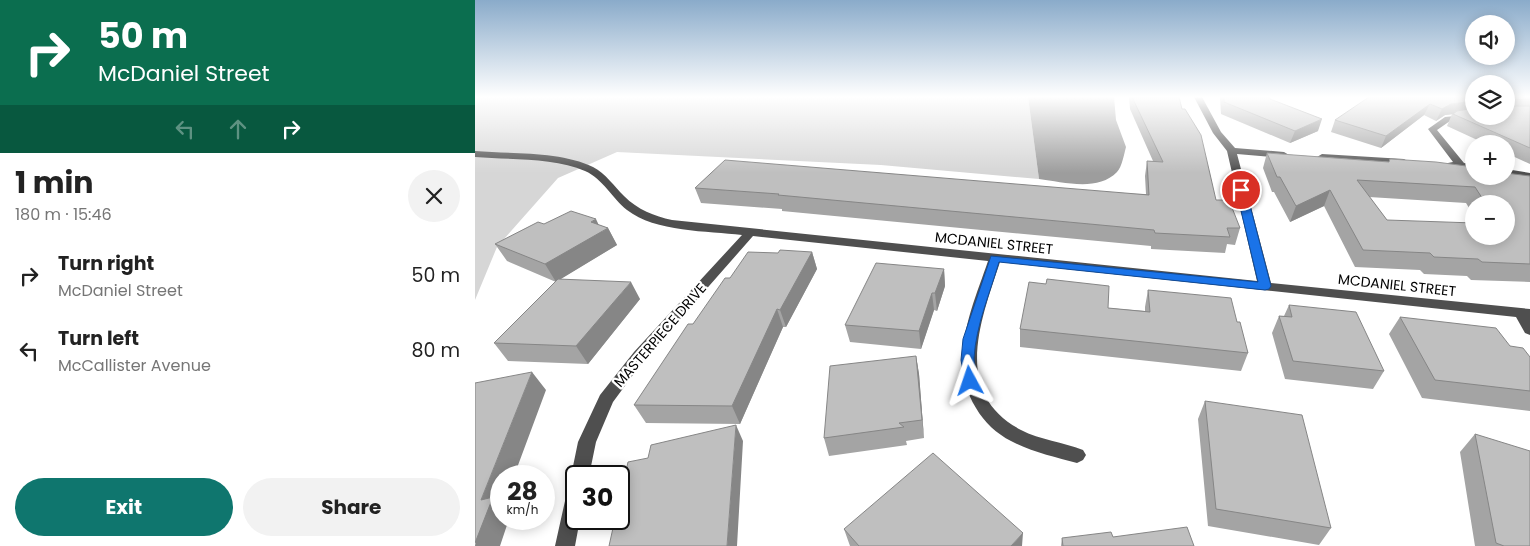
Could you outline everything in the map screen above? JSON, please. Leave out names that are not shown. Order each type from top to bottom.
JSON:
[{"type":"street","points":[[1211,122],[1232,152],[1265,286]]},
{"type":"street","points":[[1442,122],[1432,129],[1461,166]]},
{"type":"street","points":[[1232,152],[1414,163]]},
{"type":"street","name":"MCDANIEL STREET","points":[[475,154],[575,164],[600,175],[624,202],[640,214],[669,223],[1525,313]]},
{"type":"street","points":[[1442,164],[1465,166]]},
{"type":"street","points":[[1515,174],[1530,176]]},
{"type":"street","name":"MASTERPIECE DRIVE","points":[[582,465],[587,442],[606,399],[639,356],[750,233]]},
{"type":"street","points":[[995,258],[970,339],[967,360],[970,381],[979,403],[992,418],[1009,432],[1028,441],[1077,456]]},
{"type":"street","points":[[1525,313],[1530,330]]},
{"type":"street","points":[[565,546],[568,530]]},
{"type":"shaded area","points":[[475,122],[1031,122],[1039,179],[881,165],[617,152],[558,178],[497,247],[475,300]]},
{"type":"shaded area","points":[[1031,122],[1117,122],[1126,147],[1119,170],[1109,178],[1090,184],[1039,179]]},
{"type":"building","points":[[1144,122],[1193,122],[1201,135],[1216,200],[1229,200],[1240,228],[1227,228],[1230,237],[1155,233],[1154,230],[779,194],[695,188],[725,160],[1149,195],[1147,161],[1163,162]]},
{"type":"building","points":[[1274,122],[1314,122],[1295,131]]},
{"type":"building","points":[[1343,122],[1405,122],[1386,136]]},
{"type":"building","points":[[1515,122],[1530,122],[1530,148],[1515,141],[1515,135],[1501,135],[1478,125],[1515,125]]},
{"type":"building","points":[[1267,153],[1389,162],[1390,159],[1465,166],[1465,185],[1515,185],[1515,174],[1530,176],[1530,264],[1434,257],[1430,253],[1363,250],[1330,190],[1296,206],[1280,177],[1277,177]],"holes":[[[1357,180],[1475,187],[1480,195],[1515,195],[1515,245],[1465,245],[1465,223],[1387,220]]]},
{"type":"building","points":[[571,211],[596,219],[591,222],[608,228],[545,264],[495,244],[538,222],[544,224]]},
{"type":"building","points":[[780,250],[812,252],[780,310],[777,309],[732,406],[634,405],[688,324],[693,324],[725,278],[730,278],[748,252],[778,253]]},
{"type":"building","points":[[876,263],[944,269],[935,293],[932,293],[919,331],[845,325]]},
{"type":"building","points":[[558,279],[631,282],[576,346],[494,343]]},
{"type":"building","points":[[1047,279],[1109,286],[1108,308],[1150,312],[1148,290],[1231,298],[1237,322],[1240,322],[1248,353],[1020,329],[1029,282],[1046,284]]},
{"type":"building","points":[[1289,305],[1356,312],[1384,371],[1293,361],[1279,316],[1292,317]]},
{"type":"building","points":[[1400,317],[1496,328],[1510,346],[1523,348],[1530,357],[1530,391],[1435,380]]},
{"type":"building","points":[[916,356],[922,420],[899,423],[904,427],[824,438],[830,366]]},
{"type":"building","points":[[532,372],[495,465],[490,465],[490,477],[481,500],[490,498],[490,505],[475,543],[475,383]]},
{"type":"building","points":[[1205,401],[1302,415],[1331,528],[1216,509]]},
{"type":"building","points":[[736,425],[727,546],[609,546],[613,530],[630,530],[630,465],[627,465],[628,462],[648,458],[651,445]]},
{"type":"building","points":[[1475,434],[1530,451],[1530,546],[1504,546],[1496,543]]},
{"type":"building","points":[[933,453],[1023,533],[1011,546],[859,546],[844,529]]},
{"type":"building","points":[[1187,527],[1194,546],[1063,546],[1062,538],[1111,532],[1113,537]]},
{"type":"route","points":[[970,381],[967,360],[970,339],[995,258],[1265,286],[1241,190]]}]
